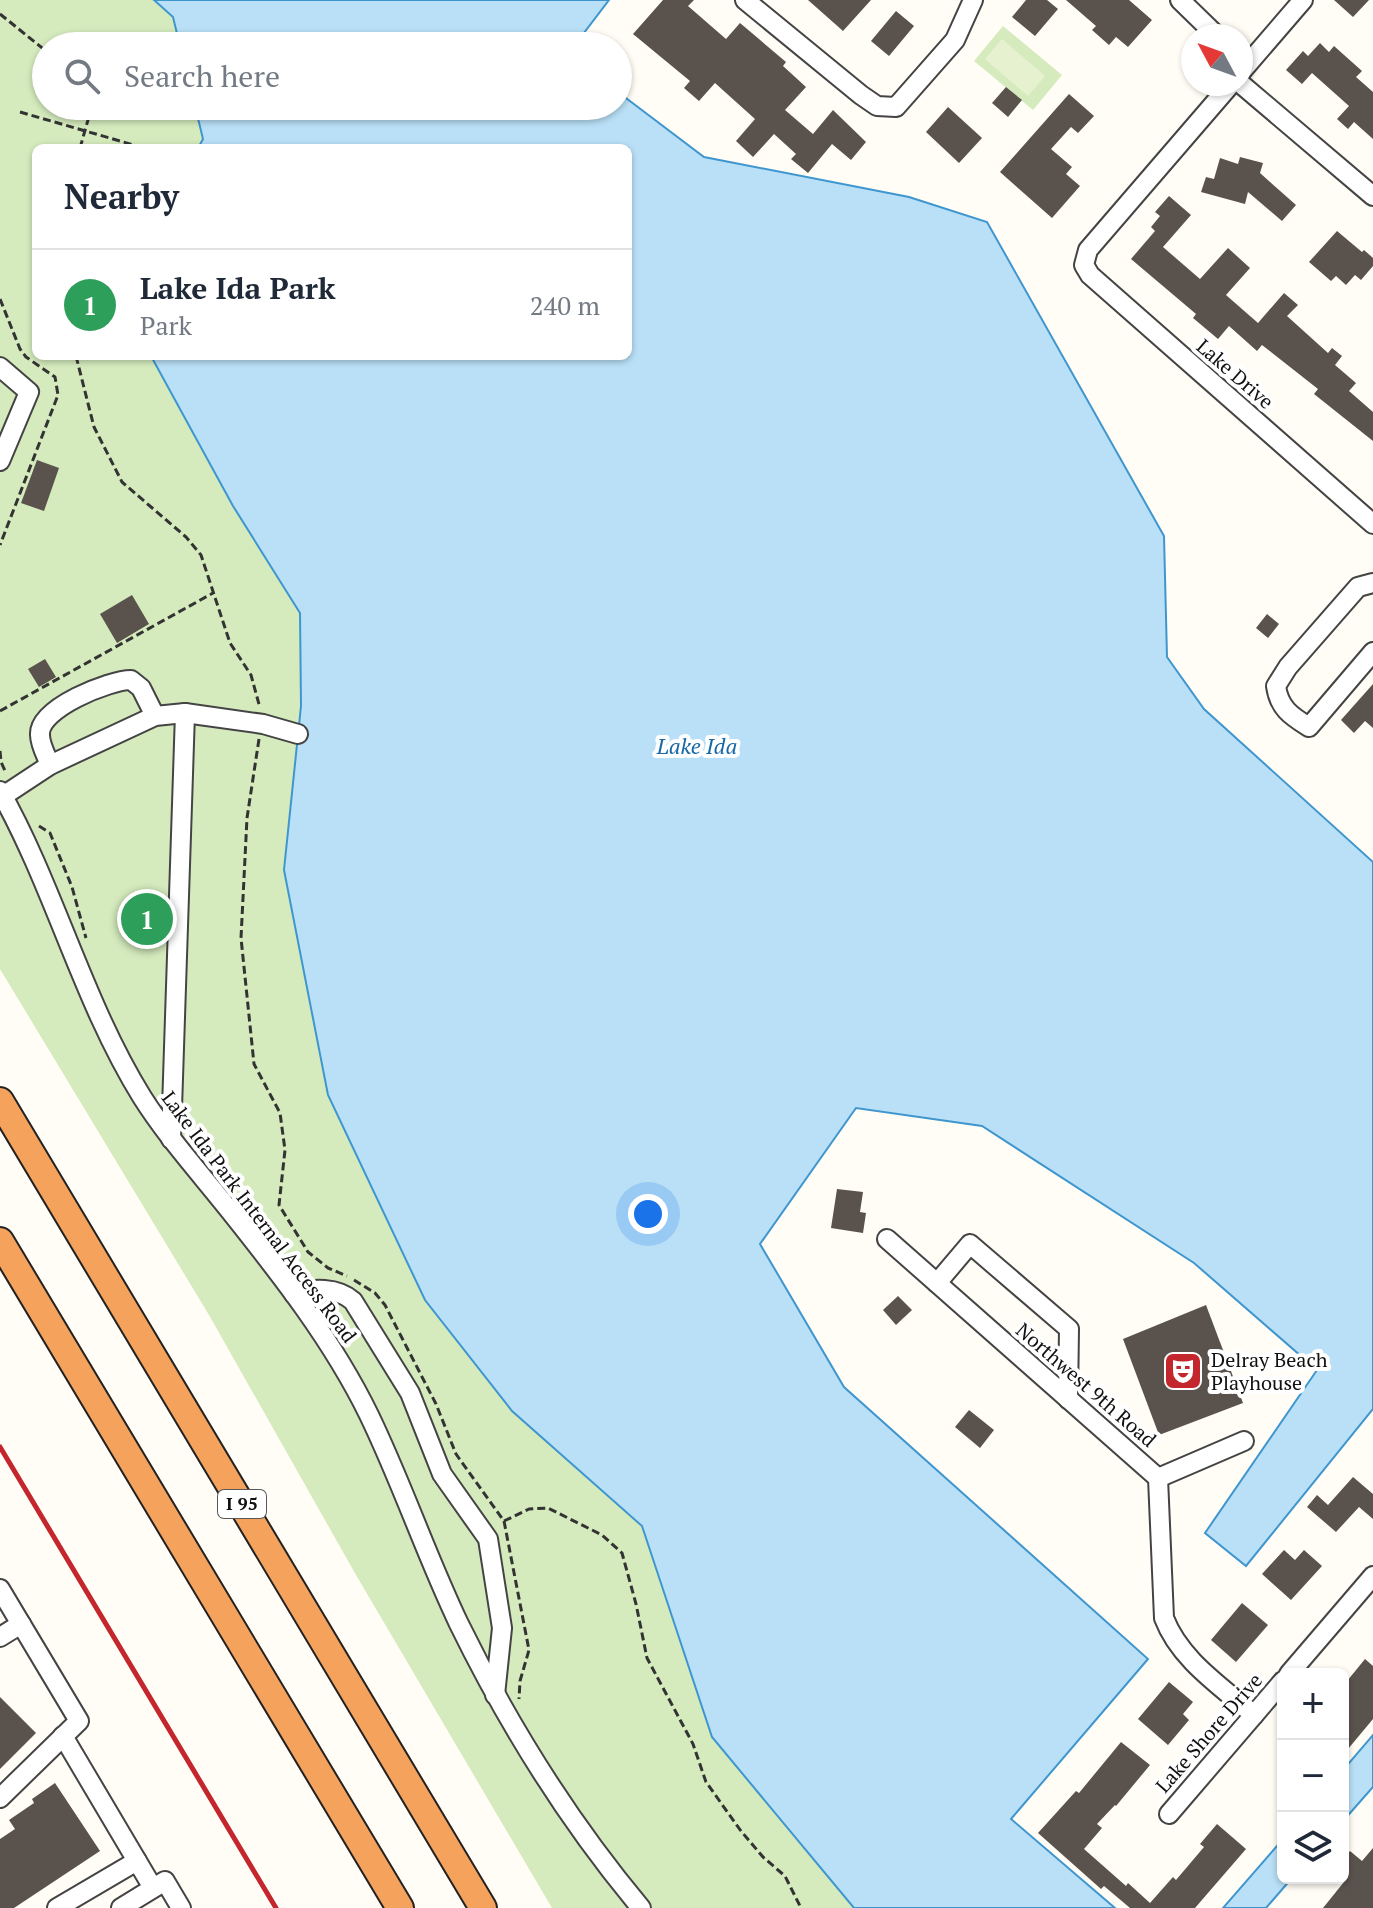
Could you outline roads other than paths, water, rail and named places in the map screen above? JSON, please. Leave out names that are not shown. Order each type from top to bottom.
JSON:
[{"type":"highway","name":"I 95","points":[[0,1101],[483,1908]]},
{"type":"highway","points":[[0,1241],[400,1908]]},
{"type":"street","points":[[745,0],[861,95],[877,106],[896,107],[955,40],[965,4]]},
{"type":"street","points":[[1180,0],[1205,24]]},
{"type":"street","points":[[1253,59],[1303,0]]},
{"type":"street","points":[[1253,82],[1373,196]]},
{"type":"street","name":"Lake Drive","points":[[1221,96],[1088,250],[1084,265],[1090,275],[1373,524]]},
{"type":"street","points":[[0,367],[29,392],[0,461]]},
{"type":"street","points":[[1373,583],[1358,587],[1288,667],[1276,686],[1278,701],[1309,727],[1373,652]]},
{"type":"street","points":[[50,765],[39,735],[44,720],[61,707],[116,680],[131,680],[141,688],[155,716]]},
{"type":"street","points":[[171,1139],[185,713]]},
{"type":"street","points":[[2,793],[50,765],[155,716],[185,713],[263,724],[298,734]]},
{"type":"street","name":"Lake Ida Park Internal Access Road","points":[[2,793],[47,887],[119,1058],[171,1139],[294,1294],[339,1361],[369,1415],[453,1610],[495,1695],[596,1850],[641,1908]]},
{"type":"street","name":"Northwest 9th Road","points":[[887,1239],[1158,1478],[1164,1618],[1182,1652],[1254,1715]]},
{"type":"street","points":[[937,1283],[970,1244],[1069,1329],[1068,1399]]},
{"type":"street","points":[[294,1294],[323,1289],[345,1294],[353,1301],[410,1393],[442,1474],[488,1539],[502,1628],[495,1695]]},
{"type":"street","points":[[1158,1478],[1244,1441]]},
{"type":"street","name":"Lake Shore Drive","points":[[1294,1668],[1373,1576]]},
{"type":"street","points":[[0,1589],[79,1721],[0,1798]]},
{"type":"street","points":[[0,1637],[21,1624]]},
{"type":"street","name":"Lake Shore Drive","points":[[1169,1814],[1277,1688]]},
{"type":"street","points":[[63,1736],[153,1888]]},
{"type":"street","points":[[57,1908],[137,1861]]},
{"type":"street","points":[[121,1908],[165,1881],[181,1908]]},
{"type":"water","points":[[154,0],[609,0],[585,32],[177,32],[173,17]]},
{"type":"water","name":"Lake Ida","points":[[632,103],[704,157],[909,197],[987,222],[1164,536],[1167,657],[1204,709],[1373,862],[1373,1409],[1246,1566],[1205,1533],[1317,1370],[1194,1263],[982,1126],[856,1108],[760,1244],[844,1387],[1148,1659],[1011,1819],[1115,1908],[854,1908],[712,1737],[642,1526],[512,1411],[425,1300],[328,1095],[284,870],[301,706],[300,613],[233,506],[153,360],[632,360],[632,144],[200,144],[203,139],[198,120],[632,120]]},
{"type":"water","points":[[1373,1735],[1373,1787],[1349,1814],[1349,1812],[1349,1763]]},
{"type":"water","points":[[1277,1846],[1277,1884],[1287,1884],[1266,1908],[1223,1908]]},
{"type":"railway","points":[[0,1447],[276,1908]]},
{"type":"place","name":"Lake Ida Park","points":[[147,919]]},
{"type":"place","name":"Delray Beach Playhouse","points":[[1183,1371]]}]
